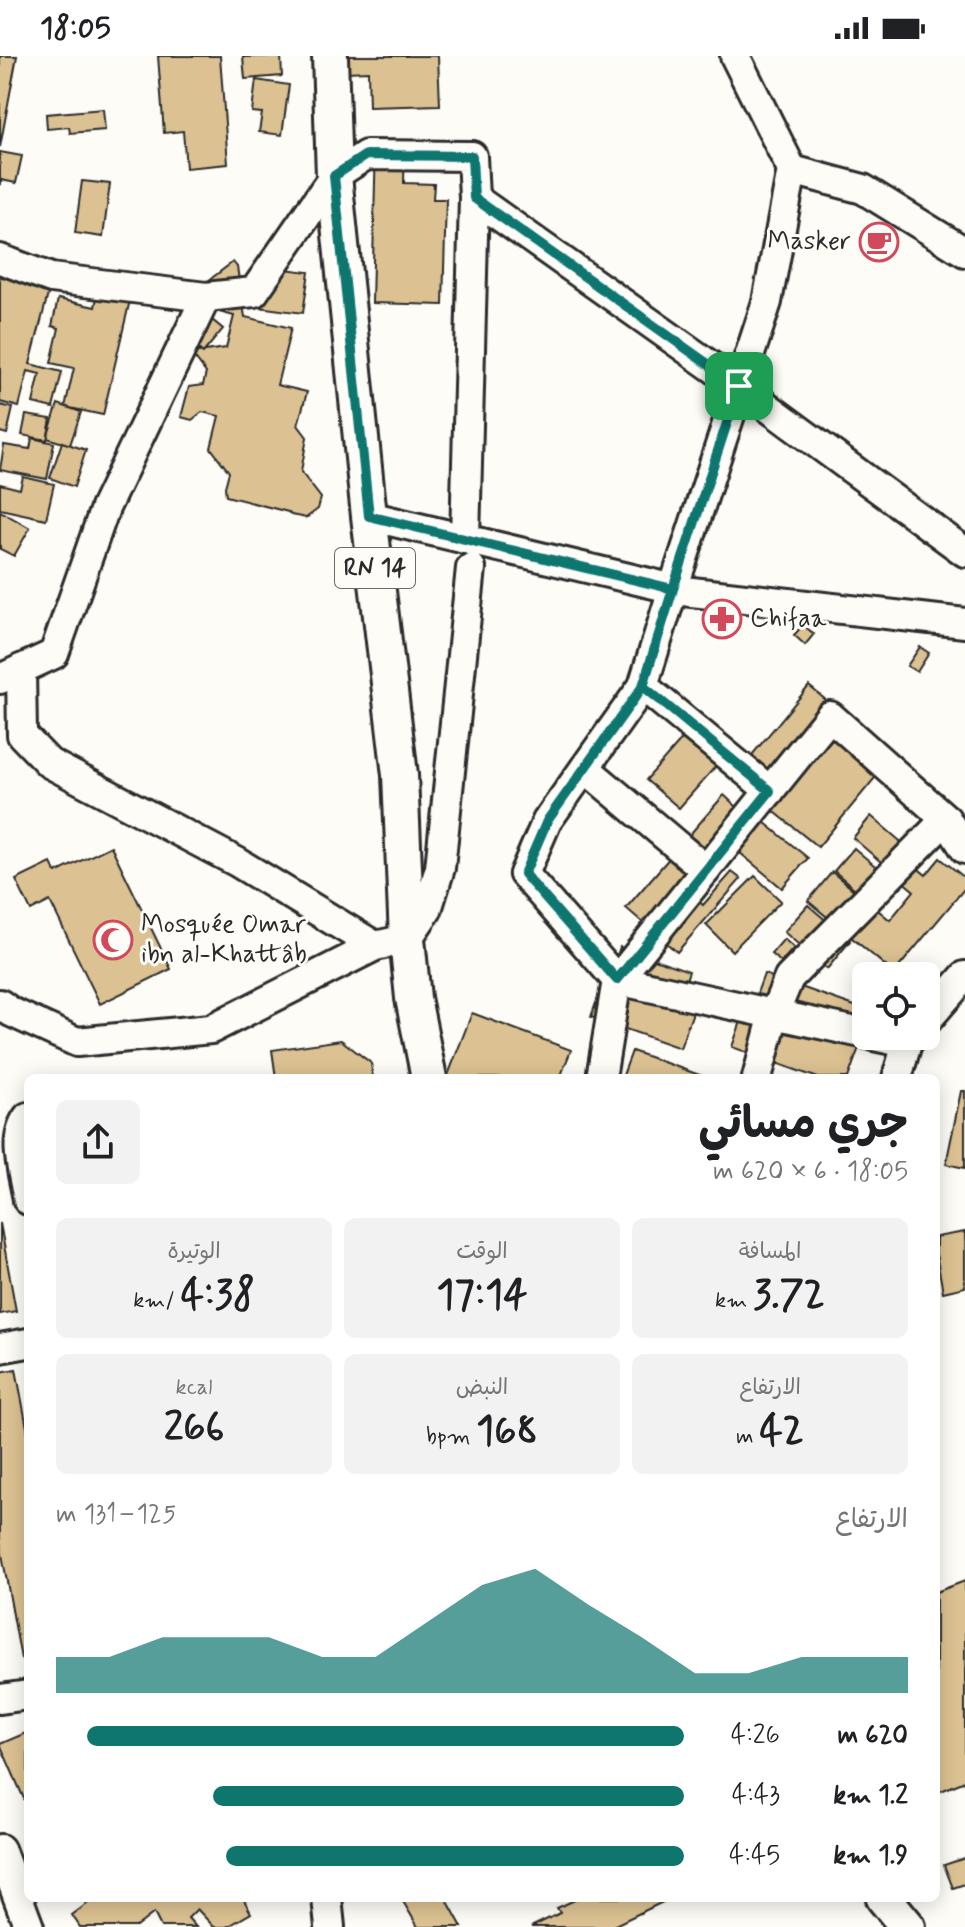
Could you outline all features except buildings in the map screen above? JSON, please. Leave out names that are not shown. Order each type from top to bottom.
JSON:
[{"type":"main road","name":"RN 14","points":[[330,56],[334,176],[369,516],[400,775],[391,943],[413,998],[428,1074]]},
{"type":"main road","points":[[887,1902],[908,1927]]},
{"type":"street","points":[[735,56],[792,170],[767,302],[643,686],[547,821],[524,874],[617,980],[852,1031]]},
{"type":"street","points":[[0,259],[51,278],[206,297],[254,292],[334,176],[366,155],[472,156],[474,198],[465,539]]},
{"type":"street","points":[[792,170],[863,189],[965,252]]},
{"type":"street","points":[[474,198],[739,386],[965,552]]},
{"type":"street","points":[[206,297],[105,508],[54,654],[11,674],[22,735],[49,763],[391,943]]},
{"type":"street","points":[[369,516],[673,589],[965,623]]},
{"type":"street","points":[[0,1004],[77,1042],[211,1029],[391,943],[427,910],[440,868],[471,568]]},
{"type":"street","points":[[643,686],[770,791]]},
{"type":"street","points":[[603,1074],[617,980],[830,716],[946,819],[965,849]]},
{"type":"street","points":[[585,768],[706,870]]},
{"type":"street","points":[[758,1074],[774,1014],[789,978],[946,819]]},
{"type":"street","points":[[940,1005],[965,976]]},
{"type":"street","points":[[898,1074],[907,1050]]},
{"type":"street","points":[[24,1122],[20,1149],[24,1174]]},
{"type":"street","points":[[0,1348],[24,1344]]},
{"type":"street","points":[[0,1699],[24,1696]]},
{"type":"street","points":[[0,1849],[29,1927]]},
{"type":"street","points":[[327,1902],[330,1927]]},
{"type":"place","name":"Masker","points":[[879,242]]},
{"type":"place","name":"Chifaa","points":[[722,619]]},
{"type":"place","name":"Mosquée Omar ibn al-Khattâb","points":[[113,940]]},
{"type":"route","points":[[739,386],[474,198],[472,156],[366,155],[334,176],[369,516],[673,589],[643,686],[547,821],[524,874],[617,980],[770,791],[643,686],[739,386]]}]
